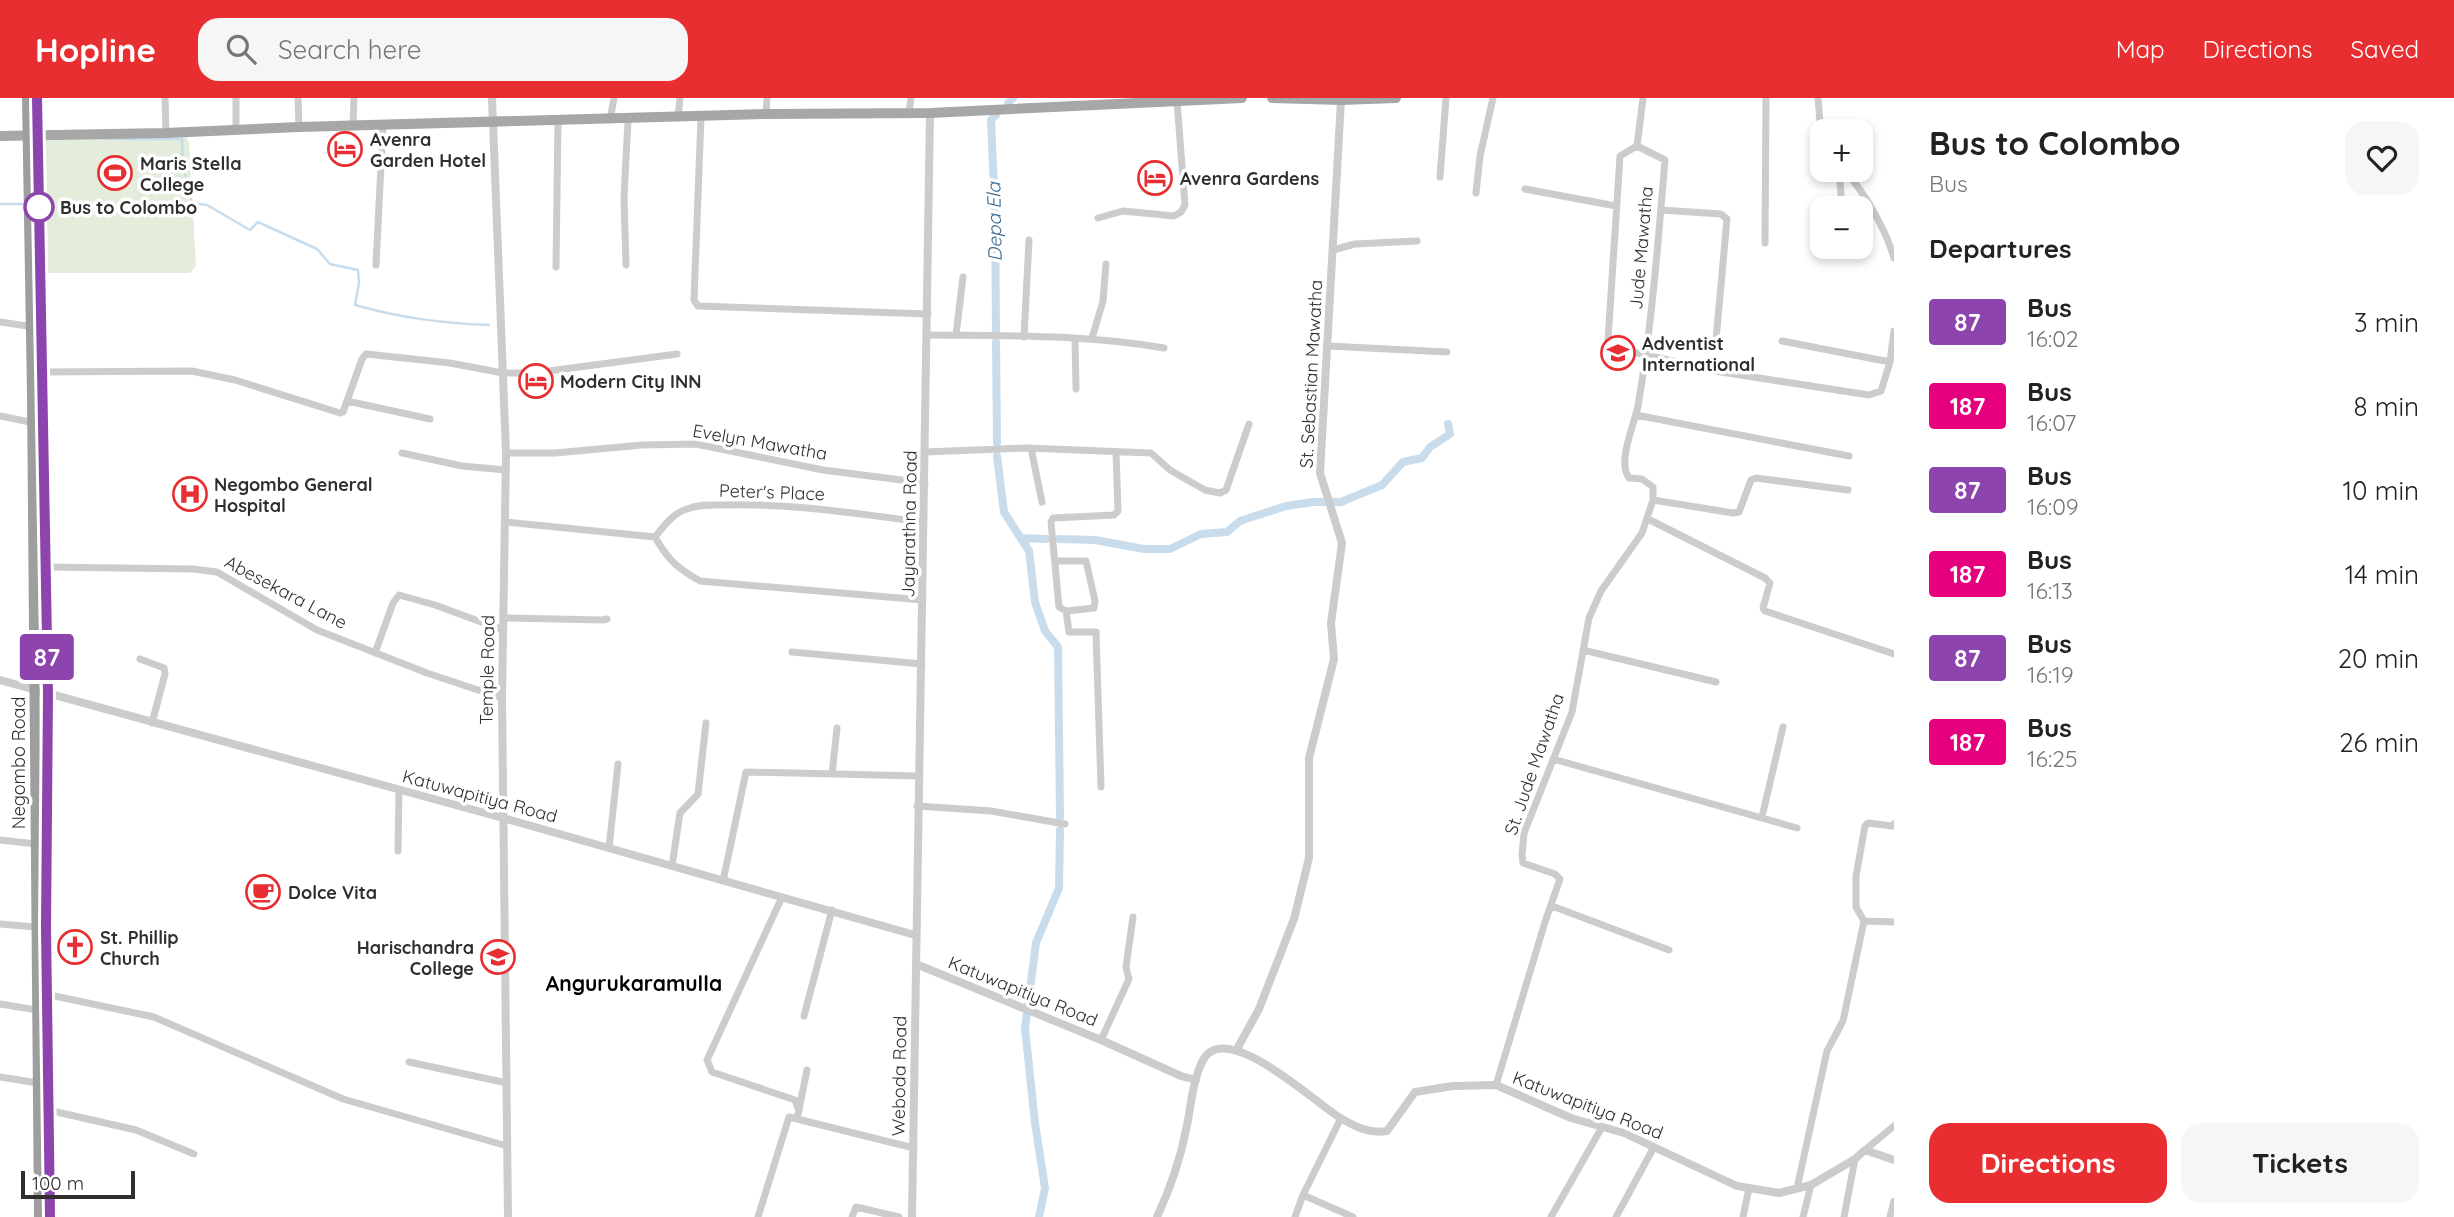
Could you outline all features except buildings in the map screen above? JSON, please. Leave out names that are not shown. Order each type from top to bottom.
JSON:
[{"type":"highway","name":"Negombo Road","points":[[27,98],[33,135]]},
{"type":"highway","name":"Negombo Road","points":[[37,98],[33,135],[35,327],[30,422],[36,927],[48,1110],[50,1217]]},
{"type":"highway","name":"Negombo Road","points":[[35,327],[43,372],[48,694],[42,993],[37,1010],[39,1217]]},
{"type":"main road","points":[[0,136],[766,114],[930,113],[1049,102],[1242,98]]},
{"type":"main road","points":[[1272,98],[1396,98]]},
{"type":"street","points":[[165,98],[166,133]]},
{"type":"street","points":[[236,98],[236,130]]},
{"type":"street","points":[[298,98],[299,127]]},
{"type":"street","points":[[353,125],[354,98]]},
{"type":"street","name":"Temple Road","points":[[492,98],[506,453],[502,698],[508,1217]]},
{"type":"street","points":[[610,120],[614,98]]},
{"type":"street","points":[[678,118],[680,98]]},
{"type":"street","points":[[766,98],[766,114]]},
{"type":"street","points":[[909,112],[911,98]]},
{"type":"street","points":[[1440,177],[1446,98]]},
{"type":"street","points":[[1476,193],[1480,156],[1493,98]]},
{"type":"street","points":[[1643,98],[1637,146],[1620,156],[1608,340],[1610,346],[1721,372],[1870,395],[1881,391],[1890,362],[1894,331]]},
{"type":"street","points":[[1765,243],[1766,98]]},
{"type":"street","points":[[1818,98],[1820,119]]},
{"type":"street","name":"St. Sebastian Mawatha","points":[[1237,1049],[1259,1009],[1294,919],[1309,858],[1309,758],[1334,659],[1331,623],[1342,542],[1320,473],[1341,100]]},
{"type":"street","points":[[1098,218],[1123,211],[1174,216],[1181,212],[1185,205],[1177,101]]},
{"type":"street","name":"Jayarathna Road","points":[[915,935],[930,113]]},
{"type":"street","points":[[701,117],[694,300],[698,306],[928,314]]},
{"type":"street","points":[[556,267],[558,120]]},
{"type":"street","points":[[626,265],[624,197],[628,120]]},
{"type":"street","points":[[376,265],[383,125]]},
{"type":"street","name":"Jude Mawatha","points":[[1637,146],[1665,160],[1647,354],[1624,471],[1629,478],[1642,479],[1653,487],[1654,500]]},
{"type":"street","points":[[1854,182],[1890,245],[1894,258]]},
{"type":"street","points":[[1525,189],[1616,206]]},
{"type":"street","points":[[1661,210],[1721,214],[1727,219],[1716,340]]},
{"type":"street","points":[[1024,337],[1029,240]]},
{"type":"street","points":[[1333,250],[1355,244],[1417,241]]},
{"type":"street","points":[[1092,338],[1103,301],[1107,264]]},
{"type":"street","points":[[956,335],[963,277]]},
{"type":"street","points":[[0,322],[35,327]]},
{"type":"street","points":[[928,335],[1092,338],[1164,348]]},
{"type":"street","points":[[1075,338],[1076,389]]},
{"type":"street","points":[[1782,341],[1890,362]]},
{"type":"street","points":[[1328,346],[1447,352]]},
{"type":"street","points":[[43,372],[192,371],[235,380],[340,413],[348,401],[366,354],[450,363],[503,373],[534,373],[677,354]]},
{"type":"street","points":[[348,401],[430,419]]},
{"type":"street","points":[[1636,415],[1849,456]]},
{"type":"street","points":[[0,416],[30,422]]},
{"type":"street","points":[[925,452],[1031,448],[1151,453],[1170,470],[1206,490],[1220,493],[1226,490],[1249,424]]},
{"type":"street","name":"Evelyn Mawatha","points":[[506,453],[555,453],[642,445],[696,444],[823,470],[925,483]]},
{"type":"street","points":[[1031,448],[1042,502]]},
{"type":"street","points":[[1055,561],[1086,561],[1095,601],[1094,608],[1066,611],[1059,607],[1055,561],[1052,518],[1114,515],[1118,511],[1115,452]]},
{"type":"street","points":[[402,453],[462,466],[506,470]]},
{"type":"street","points":[[1654,500],[1733,513],[1739,512],[1751,480],[1756,478],[1848,490]]},
{"type":"street","name":"St. Jude Mawatha","points":[[1496,1085],[1560,879],[1555,874],[1523,863],[1524,833],[1573,712],[1589,618],[1601,591],[1642,533],[1654,500]]},
{"type":"street","name":"Peter's Place","points":[[655,537],[677,514],[698,506],[744,504],[830,510],[923,522]]},
{"type":"street","points":[[1648,519],[1765,578],[1770,583],[1765,611],[1894,654]]},
{"type":"street","points":[[505,522],[655,537],[666,557],[700,581],[923,600]]},
{"type":"street","name":"Abesekara Lane","points":[[46,567],[193,569],[217,572],[317,630],[502,698]]},
{"type":"street","points":[[375,653],[393,603],[399,595],[503,630]]},
{"type":"street","points":[[1066,611],[1069,632],[1096,632],[1101,787]]},
{"type":"street","points":[[503,618],[607,619]]},
{"type":"street","points":[[1583,650],[1717,682]]},
{"type":"street","points":[[792,652],[922,664]]},
{"type":"street","points":[[140,659],[164,668],[165,674],[152,723]]},
{"type":"street","name":"Katuwapitiya Road","points":[[0,680],[503,818],[915,935]]},
{"type":"street","points":[[672,866],[680,813],[698,794],[706,723]]},
{"type":"street","points":[[1762,817],[1783,727]]},
{"type":"street","points":[[832,774],[838,728]]},
{"type":"street","points":[[1553,759],[1797,828]]},
{"type":"street","points":[[609,848],[618,764]]},
{"type":"street","points":[[723,881],[746,772],[918,776]]},
{"type":"street","points":[[398,851],[399,790]]},
{"type":"street","points":[[917,806],[991,811],[1065,824]]},
{"type":"street","points":[[1797,1188],[1827,1051],[1843,1021],[1864,920],[1856,906],[1856,876],[1865,826],[1868,823],[1894,824]]},
{"type":"street","points":[[0,840],[36,844]]},
{"type":"street","points":[[782,897],[707,1060],[712,1072],[795,1100],[798,1115]]},
{"type":"street","points":[[1552,906],[1669,950]]},
{"type":"street","points":[[804,1017],[832,910]]},
{"type":"street","points":[[1101,1040],[1129,979],[1126,967],[1133,917]]},
{"type":"street","points":[[1864,920],[1894,922]]},
{"type":"street","points":[[0,924],[36,927]]},
{"type":"street","name":"Weboda Road","points":[[914,1216],[915,935]]},
{"type":"street","name":"Katuwapitiya Road","points":[[916,964],[1196,1080]]},
{"type":"street","points":[[42,993],[154,1017],[343,1099],[508,1146]]},
{"type":"street","points":[[0,1004],[37,1010]]},
{"type":"street","points":[[1157,1217],[1173,1182],[1202,1060],[1210,1051],[1237,1049]]},
{"type":"street","name":"Katuwapitiya Road","points":[[1237,1049],[1276,1070],[1340,1118],[1364,1130],[1379,1133],[1387,1131],[1415,1093],[1453,1086],[1496,1085],[1571,1118],[1624,1133],[1737,1186],[1779,1193],[1811,1185],[1855,1159],[1865,1150]]},
{"type":"street","points":[[408,1062],[507,1083]]},
{"type":"street","points":[[798,1115],[807,1070]]},
{"type":"street","points":[[0,1077],[38,1083]]},
{"type":"street","points":[[48,1110],[144,1132],[194,1154]]},
{"type":"street","points":[[758,1217],[789,1116],[798,1115],[914,1148]]},
{"type":"street","points":[[1295,1217],[1340,1118]]},
{"type":"street","points":[[1865,1150],[1894,1126]]},
{"type":"street","points":[[1551,1217],[1602,1127]]},
{"type":"street","points":[[1616,1217],[1654,1147]]},
{"type":"street","points":[[1865,1150],[1894,1160]]},
{"type":"street","points":[[1844,1217],[1855,1159]]},
{"type":"street","points":[[1803,1217],[1811,1185]]},
{"type":"street","points":[[1743,1217],[1749,1188]]},
{"type":"street","points":[[1303,1195],[1353,1217]]},
{"type":"street","points":[[1890,1217],[1894,1201]]},
{"type":"street","points":[[852,1217],[856,1207],[899,1217]]},
{"type":"green space","name":"Maris Stella College","points":[[184,132],[189,143],[196,266],[190,273],[40,273],[38,134]]},
{"type":"waterway","name":"Depa Ela","points":[[1008,103],[1013,98]]},
{"type":"waterway","name":"Depa Ela","points":[[996,115],[991,120],[996,330]]},
{"type":"waterway","points":[[107,139],[182,139],[183,165],[192,203],[207,205],[250,230],[258,222],[317,249],[330,264],[358,270],[359,283],[355,305],[421,319],[489,325]]},
{"type":"waterway","points":[[43,164],[44,140]]},
{"type":"waterway","points":[[0,204],[22,204]]},
{"type":"waterway","points":[[996,342],[997,443]]},
{"type":"waterway","points":[[1059,539],[1095,540],[1144,549],[1170,549],[1201,534],[1227,532],[1240,521],[1286,506],[1341,502],[1382,485],[1403,462],[1422,458],[1430,447],[1450,434],[1448,424]]},
{"type":"waterway","points":[[997,456],[1004,512],[1029,551],[1035,602],[1045,631],[1058,647],[1060,817]]},
{"type":"waterway","points":[[1021,538],[1046,539]]},
{"type":"waterway","points":[[1039,1217],[1045,1188],[1025,1028],[1036,943],[1059,888],[1060,830]]},
{"type":"bus line","name":"87","points":[[37,98],[48,694],[46,928],[50,1217]]},
{"type":"place","name":"Avenra Garden Hotel","points":[[345,149]]},
{"type":"place","name":"Maris Stella College","points":[[115,173]]},
{"type":"place","name":"Avenra Gardens","points":[[1155,178]]},
{"type":"place","name":"Bus to Colombo","points":[[39,207]]},
{"type":"place","name":"Adventist International","points":[[1618,353]]},
{"type":"place","name":"Modern City INN","points":[[536,381]]},
{"type":"place","name":"Negombo General Hospital","points":[[190,494]]},
{"type":"place","name":"Dolce Vita","points":[[263,892]]},
{"type":"place","name":"St. Phillip Church","points":[[75,947]]},
{"type":"place","name":"Harischandra College","points":[[498,957]]},
{"type":"district","name":"Angurukaramulla","points":[[634,983]]}]
